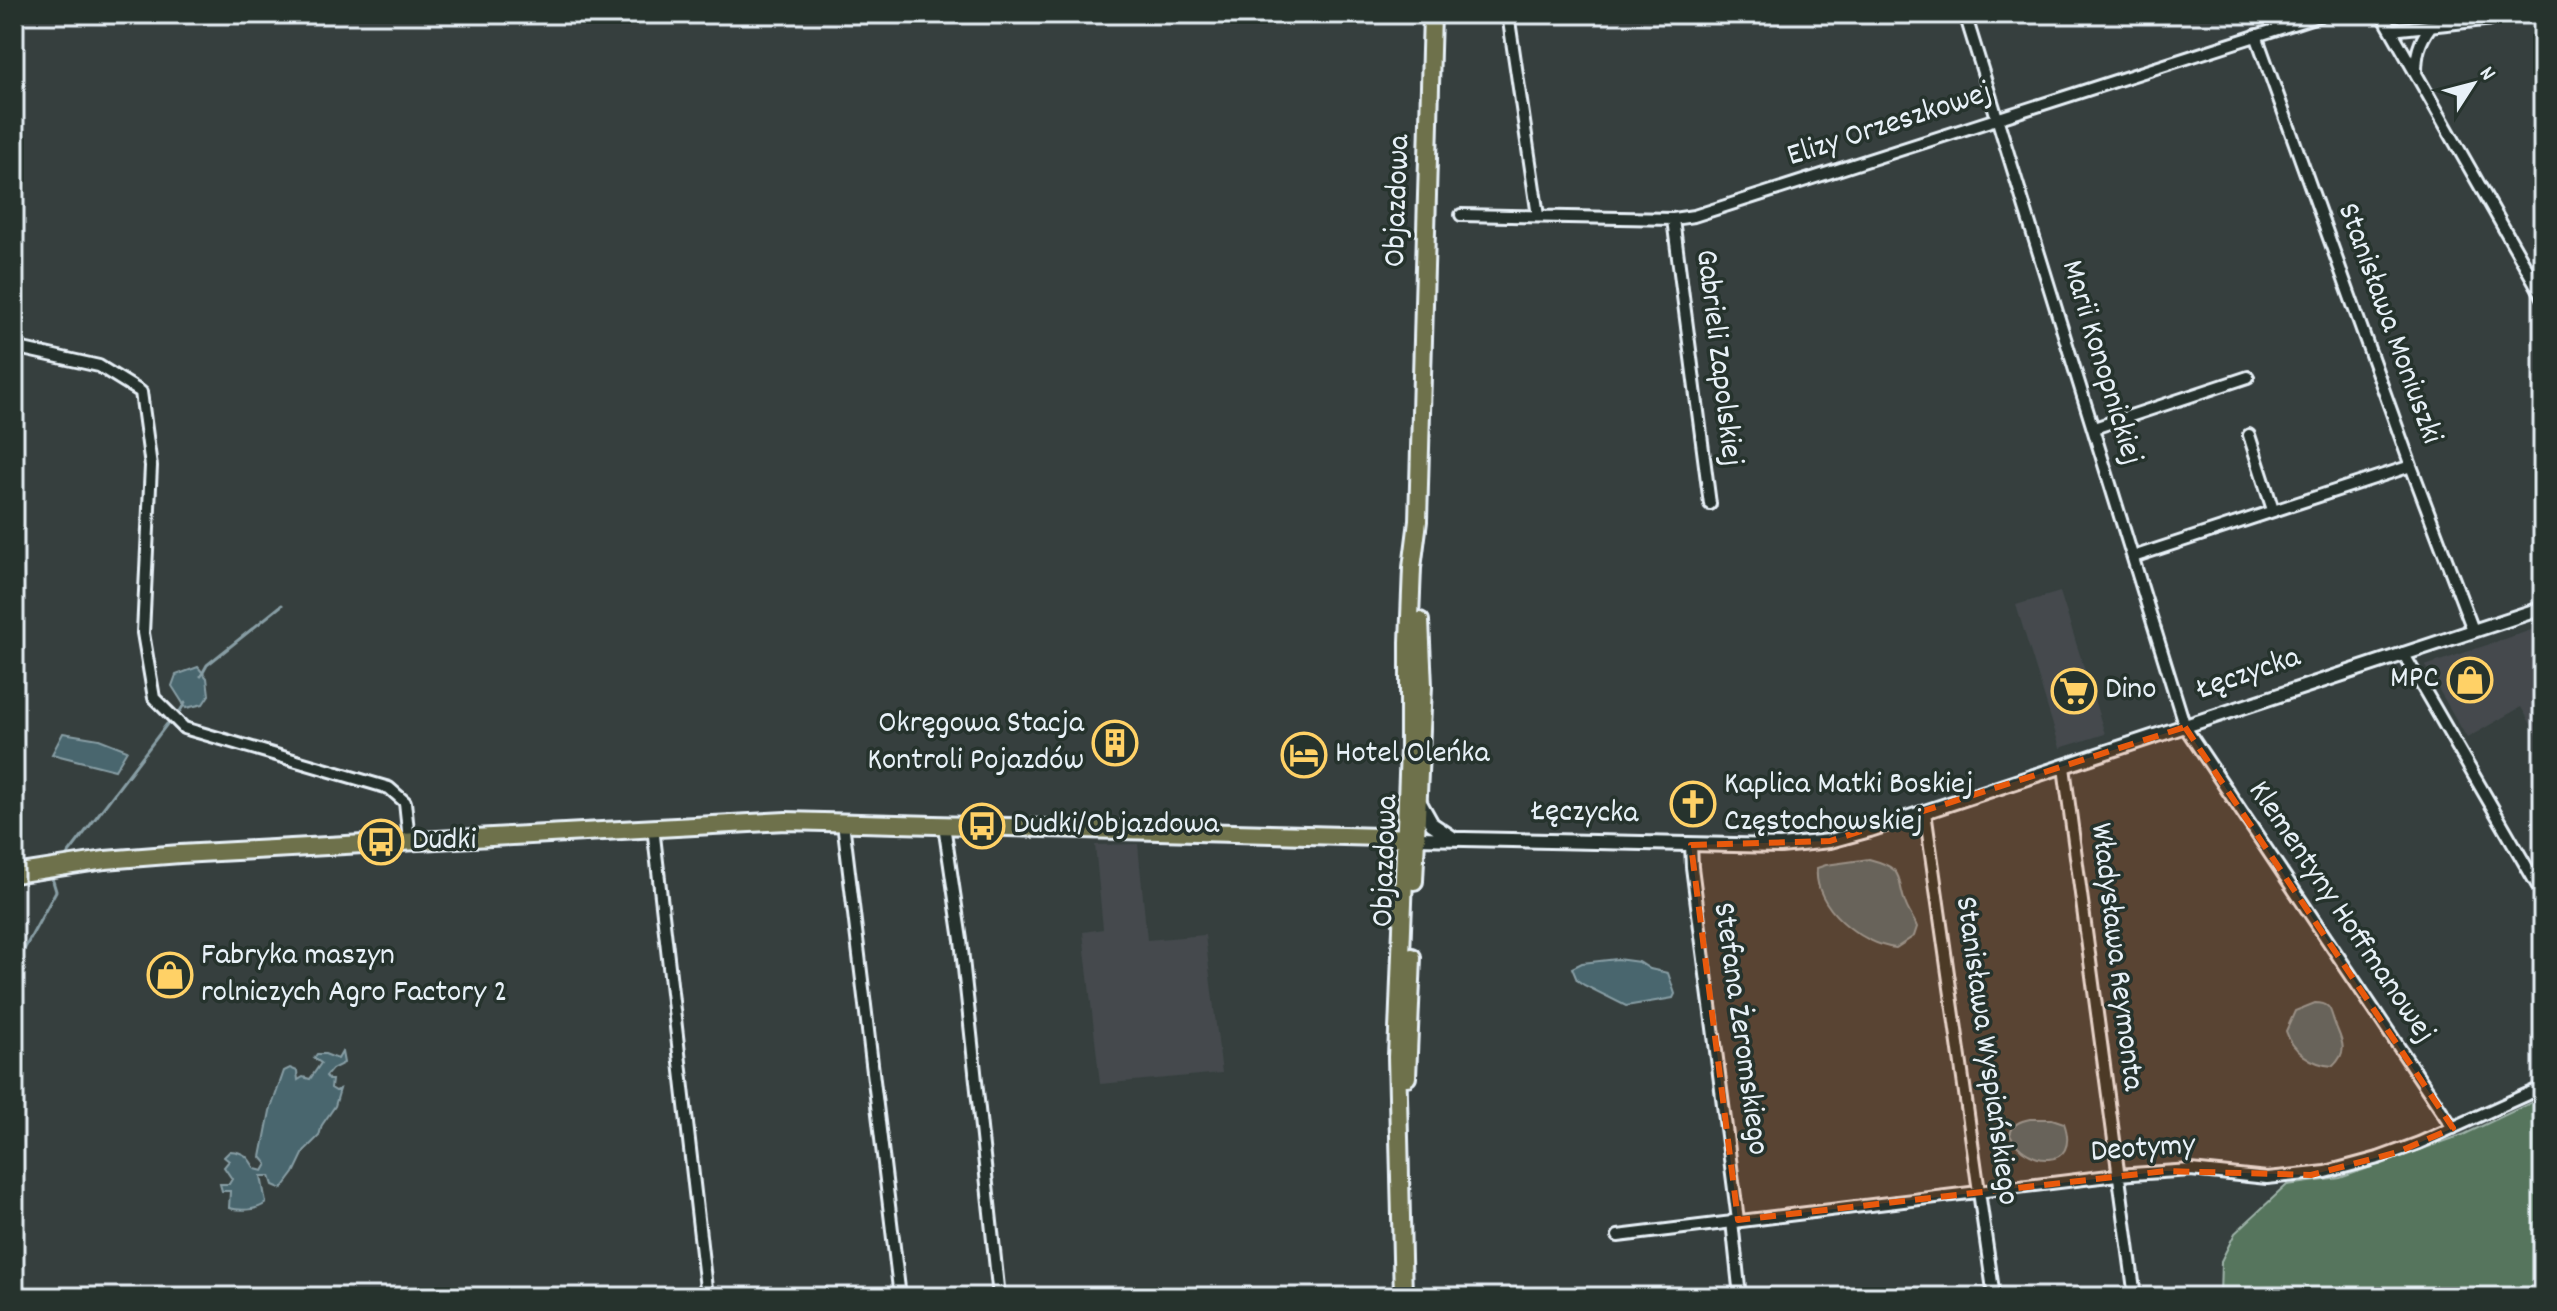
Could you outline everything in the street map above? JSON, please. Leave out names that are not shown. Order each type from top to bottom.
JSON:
[{"type":"main road","name":"Objazdowa","points":[[1403,1297],[1400,1142],[1405,1125],[1408,1067],[1411,597],[1417,533],[1432,14]]},
{"type":"main road","name":"Objazdowa","points":[[1410,838],[1417,798],[1423,686],[1417,533]]},
{"type":"main road","points":[[14,874],[60,866],[180,854],[786,821],[1410,838]]},
{"type":"street","points":[[1508,14],[1538,216]]},
{"type":"street","name":"Marii Konopnickiej","points":[[1965,14],[2185,727]]},
{"type":"street","name":"Elizy Orzeszkowej","points":[[1461,215],[1673,219],[1694,216],[2324,14]]},
{"type":"street","points":[[2382,14],[2543,297]]},
{"type":"street","points":[[2391,30],[2540,14]]},
{"type":"street","points":[[2416,74],[2416,56],[2421,40],[2430,27]]},
{"type":"street","name":"Stanisława Moniuszki","points":[[2256,35],[2473,630]]},
{"type":"street","name":"Gabrieli Zapolskiej","points":[[1673,219],[1710,504]]},
{"type":"street","points":[[14,347],[99,366],[141,392],[151,466],[143,633],[154,698],[184,728],[396,792],[405,802],[409,840]]},
{"type":"street","points":[[2094,428],[2247,375]]},
{"type":"street","points":[[2249,435],[2273,510]]},
{"type":"street","points":[[2133,557],[2411,466]]},
{"type":"street","name":"Łęczycka","points":[[1410,838],[1780,846],[1830,841],[2543,608]]},
{"type":"street","points":[[2403,653],[2543,895]]},
{"type":"street","name":"Klementyny Hoffmanowej","points":[[2185,727],[2453,1128]]},
{"type":"street","name":"Władysława Reymonta","points":[[2064,767],[2135,1297]]},
{"type":"street","points":[[1417,798],[1432,824],[1456,839]]},
{"type":"street","name":"Stanisława Wyspiańskiego","points":[[1925,812],[1994,1297]]},
{"type":"street","points":[[843,822],[900,1297]]},
{"type":"street","points":[[944,825],[961,940],[999,1297]]},
{"type":"street","points":[[653,827],[707,1297]]},
{"type":"street","name":"Stefana Żeromskiego","points":[[1691,845],[1735,1220]]},
{"type":"street","name":"Deotymy","points":[[1618,1236],[2117,1175],[2191,1170],[2267,1178],[2311,1175],[2398,1152],[2543,1087]]},
{"type":"street","points":[[1735,1220],[1740,1297]]},
{"type":"highlighted area","points":[[2185,727],[2453,1128],[2398,1152],[2311,1175],[2166,1171],[1738,1220],[1691,845],[1830,841]]},
{"type":"shaded area","points":[[2060,592],[2105,734],[2060,748],[2016,605]]},
{"type":"shaded area","points":[[2543,626],[2543,745],[2521,707],[2467,738],[2425,666]]},
{"type":"shaded area","points":[[1138,844],[1147,940],[1205,935],[1222,1073],[1100,1084],[1083,932],[1103,929],[1095,845]]},
{"type":"green space","points":[[2543,1097],[2543,1297],[2220,1297],[2221,1261],[2235,1233],[2287,1185],[2340,1178],[2465,1134]]},
{"type":"water","points":[[198,667],[207,678],[209,695],[203,704],[186,708],[172,686],[176,675]]},
{"type":"water","points":[[63,733],[99,739],[127,750],[115,770],[52,754]]},
{"type":"water","points":[[1869,859],[1889,866],[1898,875],[1906,905],[1917,927],[1914,936],[1896,948],[1868,939],[1842,921],[1823,896],[1818,882],[1817,868]]},
{"type":"water","points":[[1617,959],[1639,962],[1650,969],[1668,973],[1675,994],[1673,998],[1626,1006],[1584,985],[1577,980],[1572,968],[1582,963]]},
{"type":"water","points":[[2315,1003],[2325,1004],[2330,1009],[2342,1041],[2343,1051],[2333,1066],[2304,1056],[2293,1045],[2286,1031],[2295,1011]]},
{"type":"water","points":[[342,1052],[344,1063],[326,1076],[332,1080],[331,1088],[336,1091],[340,1089],[335,1106],[322,1125],[319,1136],[305,1150],[294,1173],[282,1189],[273,1185],[270,1176],[261,1176],[266,1203],[262,1206],[248,1210],[229,1208],[230,1191],[222,1191],[220,1184],[229,1184],[232,1179],[224,1167],[229,1161],[224,1157],[230,1151],[239,1152],[248,1158],[255,1169],[263,1171],[267,1164],[261,1157],[270,1111],[284,1071],[290,1068],[297,1071],[298,1080],[303,1077],[310,1079],[321,1063],[314,1058],[317,1054],[338,1059]]},
{"type":"water","points":[[2030,1119],[2052,1119],[2064,1123],[2067,1139],[2065,1150],[2049,1159],[2038,1158],[2017,1146],[2010,1135],[2011,1131],[2017,1124]]},
{"type":"waterway","points":[[201,676],[207,665],[282,605]]},
{"type":"waterway","points":[[180,711],[185,703]]},
{"type":"waterway","points":[[63,861],[167,724]]},
{"type":"waterway","points":[[14,968],[56,891],[52,878],[54,874]]},
{"type":"place","name":"MPC","points":[[2470,680]]},
{"type":"place","name":"Dino","points":[[2074,691]]},
{"type":"place","name":"Okręgowa Stacja Kontroli Pojazdów","points":[[1115,743]]},
{"type":"place","name":"Hotel Oleńka","points":[[1304,755]]},
{"type":"place","name":"Kaplica Matki Boskiej Częstochowskiej","points":[[1693,804]]},
{"type":"place","name":"Dudki/Objazdowa","points":[[982,826]]},
{"type":"place","name":"Dudki","points":[[381,842]]},
{"type":"place","name":"Fabryka maszyn rolniczych Agro Factory 2","points":[[170,975]]}]
